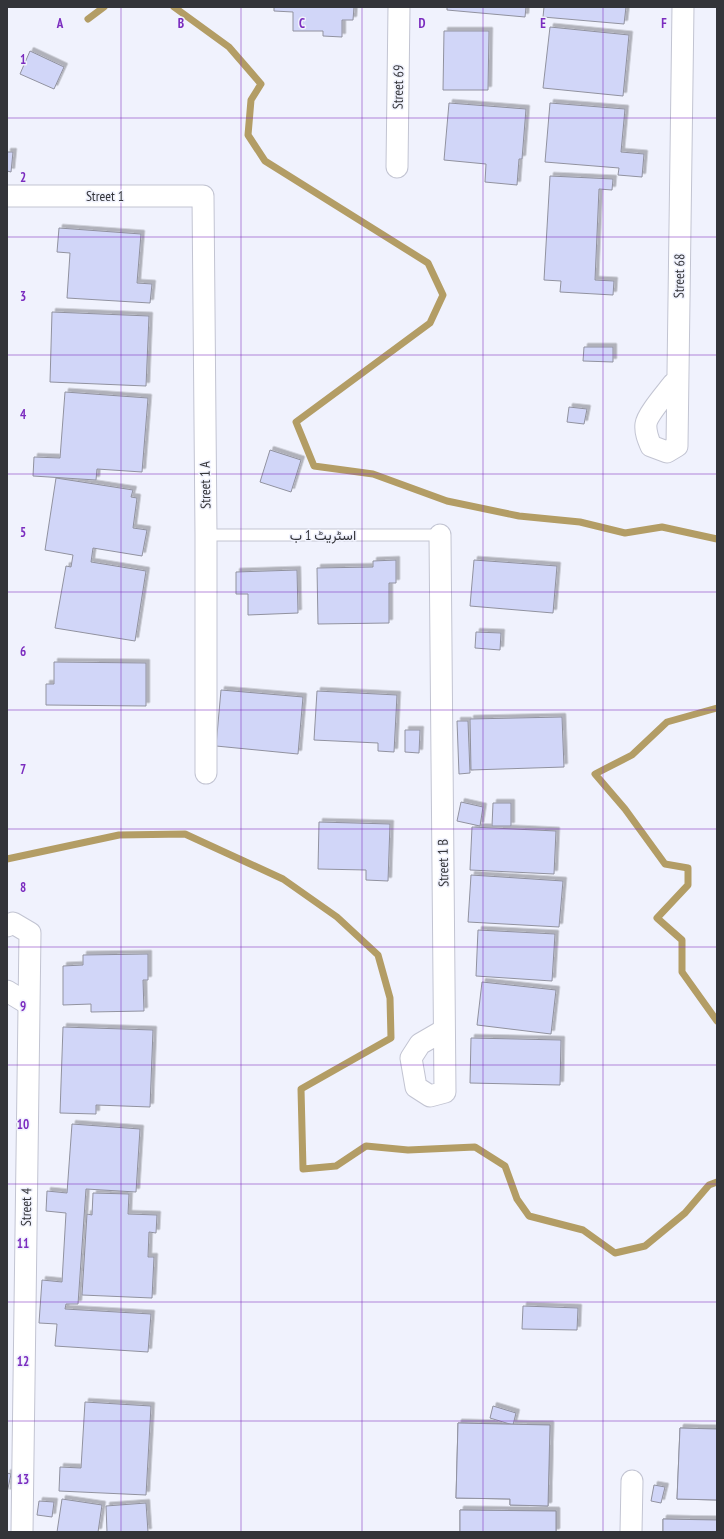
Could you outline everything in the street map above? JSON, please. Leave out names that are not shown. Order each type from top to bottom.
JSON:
[{"type":"street","name":"Street 69","points":[[397,167],[399,7]]},
{"type":"street","name":"Street 68","points":[[673,384],[656,406],[646,423],[647,436],[651,446],[666,452],[677,446],[684,7]]},
{"type":"street","name":"Street 1","points":[[7,196],[203,196]]},
{"type":"street","name":"Street 1 A","points":[[203,196],[206,535],[206,773]]},
{"type":"street","name":"Street 1 B","points":[[440,535],[445,1092],[430,1096],[416,1087],[411,1058],[420,1044],[440,1034]]},
{"type":"street","name":"Street 4","points":[[7,926],[12,923],[30,933],[22,1532]]},
{"type":"street","points":[[7,991],[25,1002]]},
{"type":"street","points":[[631,1532],[632,1481]]},
{"type":"lane","name":"اسٹریٹ 1 ب","points":[[206,535],[440,535]]},
{"type":"building","points":[[274,7],[354,7],[353,20],[342,20],[342,37],[323,36],[323,31],[293,31],[293,12],[274,11]]},
{"type":"building","points":[[447,7],[526,7],[525,17],[447,10]]},
{"type":"building","points":[[544,7],[626,7],[624,24],[543,17]]},
{"type":"building","points":[[550,27],[629,35],[623,96],[543,88]]},
{"type":"building","points":[[444,31],[489,31],[488,90],[443,90]]},
{"type":"building","points":[[30,51],[64,67],[54,89],[20,74]]},
{"type":"building","points":[[449,103],[526,109],[522,159],[519,159],[517,185],[485,182],[486,164],[444,160]]},
{"type":"building","points":[[550,103],[625,109],[621,152],[644,154],[642,177],[618,175],[619,168],[545,162]]},
{"type":"building","points":[[7,152],[13,152],[11,172],[7,171]]},
{"type":"building","points":[[550,176],[613,179],[612,190],[599,189],[595,280],[614,281],[613,295],[560,292],[561,281],[544,280]]},
{"type":"building","points":[[59,228],[141,234],[137,283],[152,284],[150,303],[67,298],[70,253],[57,252]]},
{"type":"building","points":[[52,312],[149,316],[146,386],[50,382]]},
{"type":"building","points":[[584,347],[613,347],[613,362],[583,361]]},
{"type":"building","points":[[65,392],[148,398],[142,472],[97,469],[96,480],[33,476],[34,457],[60,458]]},
{"type":"building","points":[[569,407],[587,409],[584,424],[567,422]]},
{"type":"building","points":[[270,450],[301,460],[291,492],[260,482]]},
{"type":"building","points":[[56,478],[133,490],[131,497],[137,498],[133,528],[147,530],[142,556],[93,548],[91,562],[146,571],[135,641],[55,628],[66,566],[71,567],[73,555],[45,550]]},
{"type":"building","points":[[396,560],[396,583],[389,583],[389,623],[318,624],[317,568],[373,567],[373,561]]},
{"type":"building","points":[[474,560],[557,566],[553,613],[470,606]]},
{"type":"building","points":[[297,570],[298,613],[248,615],[248,594],[236,594],[236,572]]},
{"type":"building","points":[[476,632],[501,633],[500,650],[475,648]]},
{"type":"building","points":[[54,662],[146,663],[146,706],[46,705],[46,684],[54,684]]},
{"type":"building","points":[[221,690],[303,697],[298,754],[216,746]]},
{"type":"building","points":[[317,691],[397,695],[394,752],[378,751],[378,743],[314,740]]},
{"type":"building","points":[[562,717],[564,767],[471,770],[470,719]]},
{"type":"building","points":[[457,721],[468,721],[470,773],[459,774]]},
{"type":"building","points":[[405,730],[420,730],[419,753],[405,752]]},
{"type":"building","points":[[461,802],[483,807],[480,826],[457,821]]},
{"type":"building","points":[[493,803],[511,803],[511,826],[492,826]]},
{"type":"building","points":[[319,822],[390,824],[388,881],[366,880],[366,870],[318,869]]},
{"type":"building","points":[[472,827],[556,831],[554,874],[470,870]]},
{"type":"building","points":[[471,875],[563,881],[559,927],[468,922]]},
{"type":"building","points":[[478,930],[555,934],[552,981],[476,976]]},
{"type":"building","points":[[148,954],[148,980],[143,980],[144,1011],[91,1012],[91,1004],[63,1005],[63,966],[83,965],[83,955]]},
{"type":"building","points":[[482,982],[556,990],[551,1034],[477,1025]]},
{"type":"building","points":[[63,1027],[153,1030],[150,1107],[96,1105],[96,1114],[60,1113]]},
{"type":"building","points":[[471,1038],[561,1040],[560,1085],[470,1083]]},
{"type":"building","points":[[72,1124],[140,1129],[136,1192],[86,1189],[78,1304],[66,1304],[65,1309],[151,1314],[148,1352],[55,1346],[57,1324],[39,1323],[42,1280],[62,1282],[66,1213],[46,1211],[47,1191],[67,1193]]},
{"type":"building","points":[[93,1193],[129,1194],[128,1214],[157,1215],[156,1233],[149,1232],[148,1257],[154,1257],[152,1298],[82,1295],[87,1214],[92,1215]]},
{"type":"building","points":[[523,1306],[578,1308],[577,1330],[522,1329]]},
{"type":"building","points":[[85,1402],[151,1406],[146,1495],[59,1491],[60,1467],[81,1468]]},
{"type":"building","points":[[493,1406],[516,1413],[513,1425],[490,1418]]},
{"type":"building","points":[[458,1423],[550,1425],[548,1506],[510,1505],[510,1499],[456,1498]]},
{"type":"building","points":[[458,1423],[550,1425],[548,1506],[510,1505],[510,1499],[456,1498]]},
{"type":"building","points":[[680,1428],[717,1429],[717,1500],[677,1499]]},
{"type":"building","points":[[680,1428],[717,1429],[717,1500],[677,1499]]},
{"type":"building","points":[[7,1473],[11,1474],[7,1493]]},
{"type":"building","points":[[654,1485],[665,1487],[661,1503],[651,1501]]},
{"type":"building","points":[[62,1499],[102,1505],[98,1532],[57,1532]]},
{"type":"building","points":[[39,1501],[54,1502],[52,1517],[37,1515]]},
{"type":"building","points":[[146,1503],[148,1532],[107,1532],[106,1506]]},
{"type":"building","points":[[460,1510],[556,1511],[556,1532],[460,1532]]},
{"type":"building","points":[[460,1510],[556,1511],[556,1532],[460,1532]]},
{"type":"building","points":[[663,1519],[717,1520],[717,1532],[663,1532]]},
{"type":"building","points":[[663,1519],[717,1520],[717,1532],[663,1532]]},
{"type":"waterway","points":[[88,19],[104,7]]},
{"type":"waterway","points":[[174,7],[229,47],[261,84],[251,100],[248,135],[265,161],[428,263],[443,295],[430,323],[296,422],[314,466],[373,474],[447,501],[519,516],[580,522],[625,533],[662,527],[717,539]]},
{"type":"waterway","points":[[717,708],[667,722],[632,755],[595,774],[625,809],[665,864],[688,868],[688,885],[657,918],[682,940],[682,972],[717,1021]]},
{"type":"waterway","points":[[7,859],[119,835],[185,834],[283,879],[337,917],[378,955],[390,998],[391,1038],[301,1089],[303,1169],[336,1166],[366,1146],[408,1150],[475,1147],[505,1166],[517,1199],[529,1216],[583,1230],[615,1253],[645,1246],[685,1213],[709,1185],[717,1182]]}]
